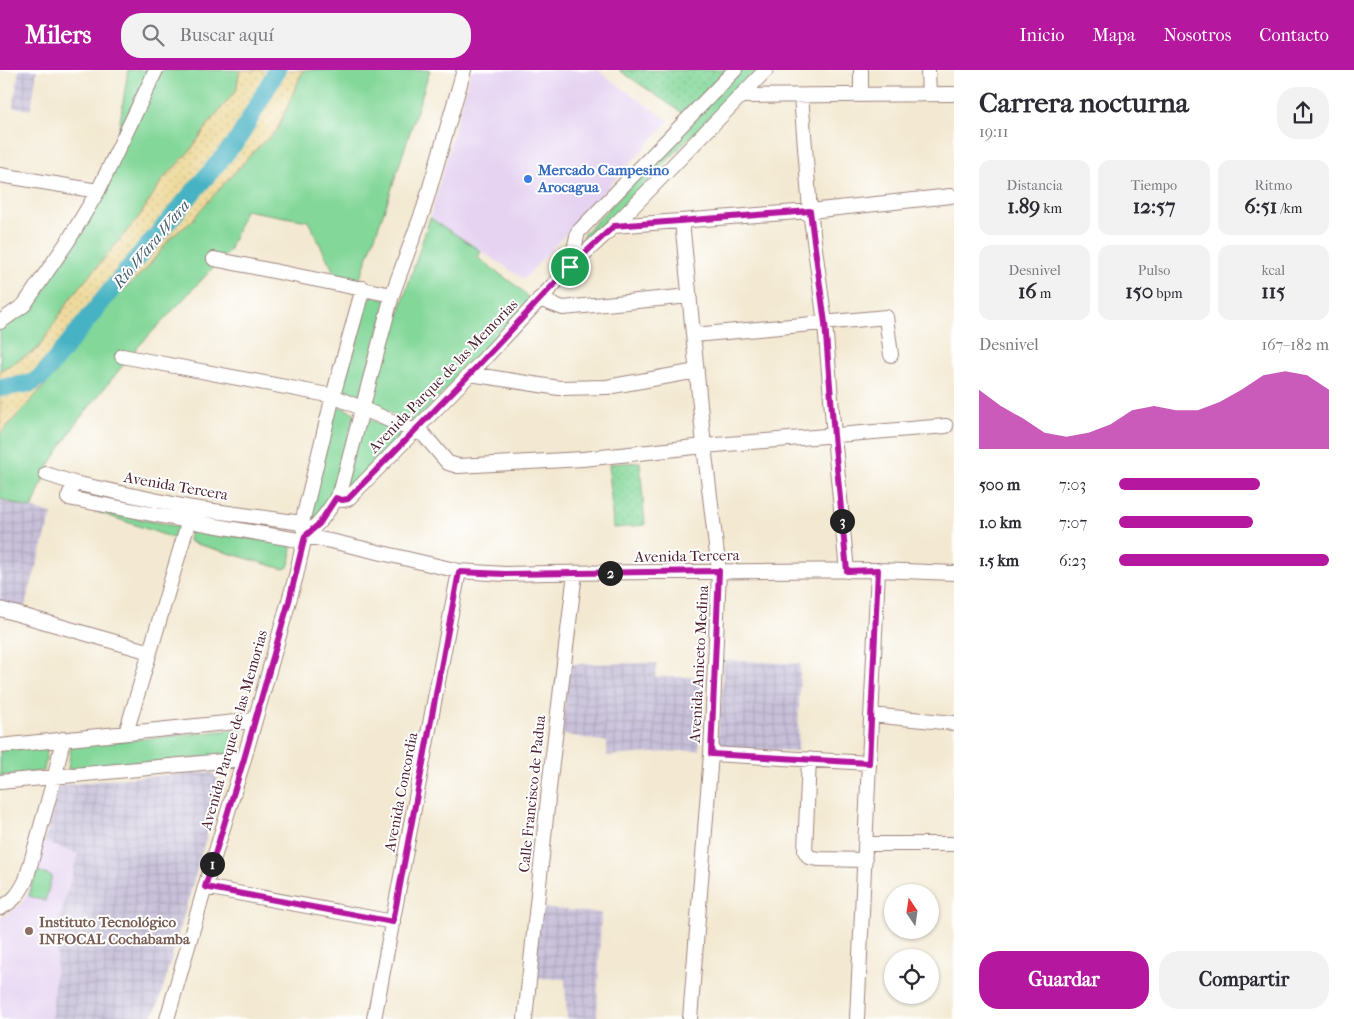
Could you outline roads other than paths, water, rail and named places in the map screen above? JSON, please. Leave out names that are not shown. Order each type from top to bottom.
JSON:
[{"type":"street","points":[[0,322],[6,313],[24,305],[68,242],[98,191],[156,70]]},
{"type":"street","points":[[304,533],[319,524],[341,490],[392,295],[424,208],[464,70]]},
{"type":"street","points":[[570,267],[578,232],[734,70]]},
{"type":"street","name":"Avenida Parque de las Memorias","points":[[336,498],[348,499],[470,374],[570,267],[614,226],[766,70]]},
{"type":"street","points":[[861,70],[861,95]]},
{"type":"street","points":[[928,70],[929,94]]},
{"type":"street","points":[[741,96],[954,94]]},
{"type":"street","points":[[801,96],[810,211],[825,323],[847,571]]},
{"type":"street","points":[[0,175],[98,191]]},
{"type":"street","points":[[614,226],[810,211],[951,196]]},
{"type":"street","name":"Avenida Aniceto Medina","points":[[682,221],[704,446],[719,571],[711,754],[690,1019]]},
{"type":"street","points":[[214,259],[392,295]]},
{"type":"street","name":"Avenida Parque de las Memorias","points":[[167,1019],[296,576],[333,396],[363,288]]},
{"type":"street","points":[[539,299],[563,308],[690,296]]},
{"type":"street","points":[[694,335],[825,323],[877,313],[886,317],[891,355]]},
{"type":"street","points":[[122,356],[333,396],[424,435],[448,463],[458,466],[583,459],[704,446],[946,426]]},
{"type":"street","points":[[470,374],[559,388],[607,388],[697,372]]},
{"type":"street","name":"Avenida Tercera","points":[[46,474],[74,483],[304,533],[459,572],[505,574],[878,570],[954,573]]},
{"type":"street","name":"Avenida Tercera","points":[[74,483],[68,498],[188,522],[304,533]]},
{"type":"street","points":[[126,733],[192,508]]},
{"type":"street","points":[[856,1019],[878,570]]},
{"type":"street","name":"Avenida Concordia","points":[[374,1019],[459,572]]},
{"type":"street","name":"Calle Francisco de Padua","points":[[525,1019],[550,779],[575,573]]},
{"type":"street","points":[[0,609],[150,652]]},
{"type":"street","points":[[871,715],[954,723]]},
{"type":"street","points":[[0,746],[254,720]]},
{"type":"street","points":[[0,908],[9,904],[20,893],[26,880],[55,776],[63,739]]},
{"type":"street","points":[[711,754],[869,763]]},
{"type":"street","points":[[0,782],[244,759]]},
{"type":"street","points":[[810,759],[805,851],[809,857],[818,859],[865,860]]},
{"type":"street","points":[[866,844],[954,844]]},
{"type":"street","points":[[205,887],[393,922]]},
{"type":"waterway","name":"Río Wara Wara","points":[[0,388],[32,383],[43,375],[132,264],[239,138],[277,70]]},
{"type":"place","name":"Mercado Campesino Arocagua","points":[[528,179]]},
{"type":"place","name":"Instituto Tecnológico INFOCAL Cochabamba","points":[[29,931]]}]
